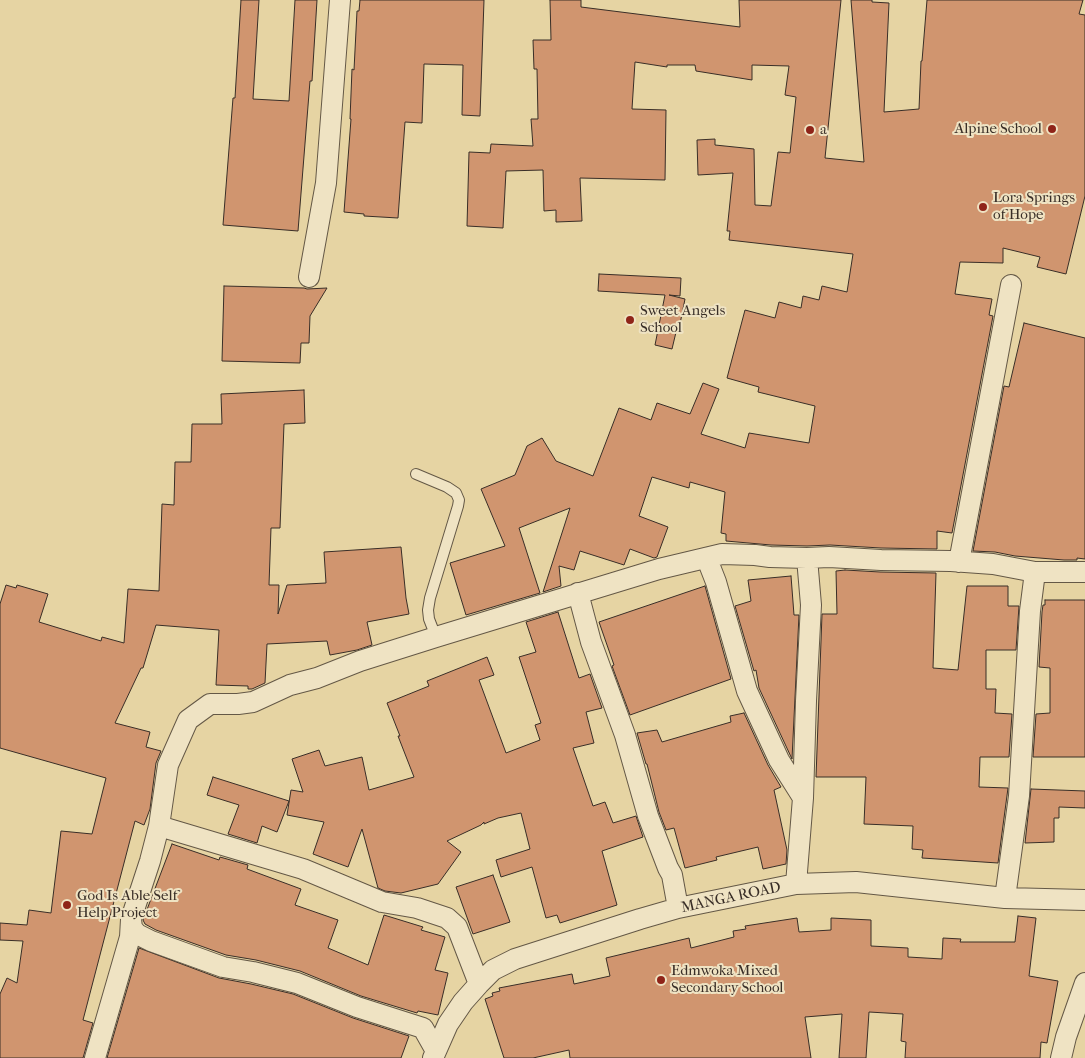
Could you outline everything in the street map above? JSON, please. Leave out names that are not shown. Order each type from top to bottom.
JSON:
[{"type":"street","points":[[309,277],[326,183],[340,0]]},
{"type":"street","points":[[959,562],[1011,286]]},
{"type":"street","points":[[95,1058],[130,937],[131,919],[159,826],[168,765],[188,720],[210,704],[253,702],[290,685],[317,678],[360,661],[659,568],[722,554],[959,562],[993,564],[1036,572],[1085,572]]},
{"type":"street","points":[[707,558],[716,582],[747,691],[779,760],[804,798]]},
{"type":"street","points":[[796,884],[804,798],[811,604],[807,558]]},
{"type":"street","points":[[1005,898],[1019,796],[1030,611],[1036,572]]},
{"type":"street","points":[[578,593],[591,642],[625,735],[648,816],[672,875],[678,908]]},
{"type":"street","points":[[159,826],[303,868],[382,902],[417,908],[447,918],[457,927],[479,984]]},
{"type":"street","name":"MANGA ROAD","points":[[434,1054],[448,1024],[463,1002],[494,970],[515,958],[678,908],[796,884],[856,882],[1005,898],[1085,900]]},
{"type":"street","points":[[131,919],[132,928],[137,934],[151,941],[223,967],[297,983],[357,1007],[423,1028],[434,1054]]},
{"type":"street","points":[[1061,1058],[1066,1037],[1085,983]]},
{"type":"lane","points":[[416,474],[447,487],[456,493],[459,500],[428,610],[429,619],[436,638]]},
{"type":"building","points":[[241,0],[259,0],[253,99],[289,101],[295,0],[317,0],[312,81],[310,81],[298,231],[223,225],[233,98],[235,98]]},
{"type":"building","points":[[360,0],[484,0],[480,116],[462,115],[463,65],[424,64],[422,123],[405,122],[398,218],[364,216],[364,214],[344,212],[351,119],[352,69],[354,70],[357,11],[359,11]]},
{"type":"building","points":[[550,0],[581,0],[581,7],[740,27],[739,0],[841,0],[825,158],[864,162],[851,0],[872,0],[872,2],[889,3],[884,112],[919,109],[921,61],[927,0],[1083,0],[1079,14],[1085,15],[1085,196],[1066,274],[1037,267],[1040,257],[1003,248],[1003,263],[960,262],[955,294],[992,299],[989,315],[993,316],[952,533],[937,531],[937,549],[771,545],[726,541],[726,534],[721,533],[725,492],[690,482],[689,488],[652,477],[639,516],[668,527],[657,557],[654,558],[630,549],[624,565],[580,551],[574,570],[559,566],[561,586],[543,592],[570,508],[519,528],[540,593],[466,615],[450,563],[505,546],[481,489],[515,475],[527,446],[542,438],[556,461],[593,476],[619,408],[651,420],[657,403],[690,414],[703,383],[719,389],[701,434],[745,448],[749,433],[809,443],[815,406],[758,392],[759,387],[727,378],[745,310],[775,318],[779,302],[801,308],[803,296],[819,300],[822,286],[847,292],[853,254],[729,240],[730,231],[727,231],[733,173],[698,175],[697,140],[715,139],[715,145],[754,149],[755,205],[771,206],[778,152],[790,153],[796,97],[785,95],[789,66],[752,65],[752,80],[696,71],[695,65],[667,65],[667,67],[635,62],[632,109],[666,110],[665,180],[580,178],[582,221],[556,222],[556,210],[544,211],[543,170],[506,171],[503,228],[467,226],[469,152],[490,153],[491,144],[533,146],[531,119],[538,119],[537,69],[534,69],[533,40],[551,40]]},
{"type":"building","points":[[599,274],[681,278],[680,296],[669,295],[685,299],[679,329],[677,328],[672,349],[655,345],[665,295],[598,291]]},
{"type":"building","points":[[224,286],[327,288],[310,316],[309,343],[301,343],[300,363],[222,361]]},
{"type":"building","points":[[1024,323],[1085,338],[1085,559],[1064,560],[973,551],[1004,386],[1009,387]]},
{"type":"building","points":[[304,390],[305,423],[284,424],[280,528],[271,528],[269,585],[279,585],[278,614],[287,585],[326,583],[324,552],[401,547],[409,614],[367,622],[372,645],[357,650],[330,655],[327,641],[267,644],[265,683],[252,689],[248,689],[248,686],[216,685],[219,630],[156,625],[143,668],[141,668],[115,723],[150,732],[146,747],[161,751],[156,763],[150,809],[144,825],[135,821],[83,1020],[93,1023],[83,1058],[0,1058],[0,994],[7,978],[17,983],[23,941],[0,940],[0,923],[27,925],[29,910],[51,913],[61,831],[92,834],[106,778],[0,748],[0,604],[6,585],[16,588],[17,585],[48,594],[39,622],[101,641],[102,637],[124,643],[128,589],[159,591],[162,504],[174,505],[175,462],[191,462],[192,424],[222,424],[221,394]]},
{"type":"building","points":[[836,571],[936,573],[933,668],[958,670],[967,586],[1008,586],[1008,606],[1019,606],[1016,650],[986,650],[986,689],[996,689],[995,713],[1012,714],[1009,757],[980,757],[979,787],[1008,788],[998,863],[922,858],[923,850],[912,849],[913,826],[864,824],[866,777],[816,777],[822,614],[837,614]]},
{"type":"building","points":[[791,576],[794,615],[799,615],[792,759],[759,688],[756,670],[754,671],[735,606],[751,601],[748,580]]},
{"type":"building","points":[[705,586],[731,679],[630,715],[612,666],[614,665],[599,622]]},
{"type":"building","points":[[1045,600],[1085,600],[1085,757],[1033,757],[1036,714],[1050,713],[1050,668],[1039,667],[1042,612]]},
{"type":"building","points":[[558,612],[579,678],[590,674],[602,708],[586,712],[594,743],[573,748],[593,806],[605,802],[613,823],[636,816],[643,837],[602,851],[617,905],[560,923],[557,915],[546,918],[532,867],[501,877],[496,860],[530,849],[521,813],[498,818],[484,824],[484,822],[447,841],[461,852],[438,884],[401,893],[378,888],[362,829],[348,867],[313,854],[324,822],[287,815],[291,790],[303,792],[292,759],[319,750],[325,766],[362,757],[369,790],[414,777],[387,703],[429,686],[427,681],[487,657],[494,675],[479,680],[506,753],[540,740],[535,725],[541,723],[519,657],[536,652],[526,622]]},
{"type":"building","points":[[744,713],[768,765],[781,787],[774,790],[787,850],[786,864],[763,869],[758,847],[716,857],[717,860],[685,868],[674,828],[666,830],[659,812],[637,733],[657,730],[662,742],[731,722],[730,716]]},
{"type":"building","points":[[213,777],[289,801],[277,832],[262,826],[257,843],[228,834],[239,805],[207,795]]},
{"type":"building","points":[[1031,789],[1085,791],[1085,808],[1059,807],[1059,818],[1054,818],[1054,842],[1025,843]]},
{"type":"building","points":[[172,844],[219,860],[220,857],[248,865],[247,869],[301,889],[295,905],[338,920],[328,948],[368,965],[384,915],[423,927],[421,930],[445,937],[435,970],[448,973],[438,1015],[418,1011],[417,1013],[361,996],[300,971],[226,955],[156,930],[145,924],[143,920]]},
{"type":"building","points":[[493,875],[510,922],[473,934],[456,887]]},
{"type":"building","points":[[1018,916],[1036,918],[1029,976],[1058,981],[1047,1043],[1041,1042],[1040,1058],[905,1058],[906,1042],[901,1041],[903,1014],[869,1012],[866,1058],[839,1058],[842,1014],[805,1017],[811,1058],[570,1058],[569,1050],[533,1058],[504,1058],[485,999],[493,996],[492,993],[500,991],[499,988],[572,974],[574,984],[610,976],[606,958],[689,938],[691,948],[734,937],[733,931],[746,929],[745,926],[797,918],[799,932],[831,930],[831,918],[871,920],[871,946],[908,948],[908,957],[942,959],[943,938],[961,939],[960,942],[1015,942]]},
{"type":"building","points":[[139,948],[219,978],[293,994],[353,1018],[409,1036],[401,1058],[107,1058]]},
{"type":"place","name":"Alpine School","points":[[1052,129]]},
{"type":"place","name":"a","points":[[810,130]]},
{"type":"place","name":"Lora Springs of Hope","points":[[983,207]]},
{"type":"place","name":"Sweet Angels School","points":[[630,320]]},
{"type":"place","name":"God Is Able Self Help Project","points":[[67,905]]},
{"type":"place","name":"Edmwoka Mixed Secondary School","points":[[661,980]]}]
